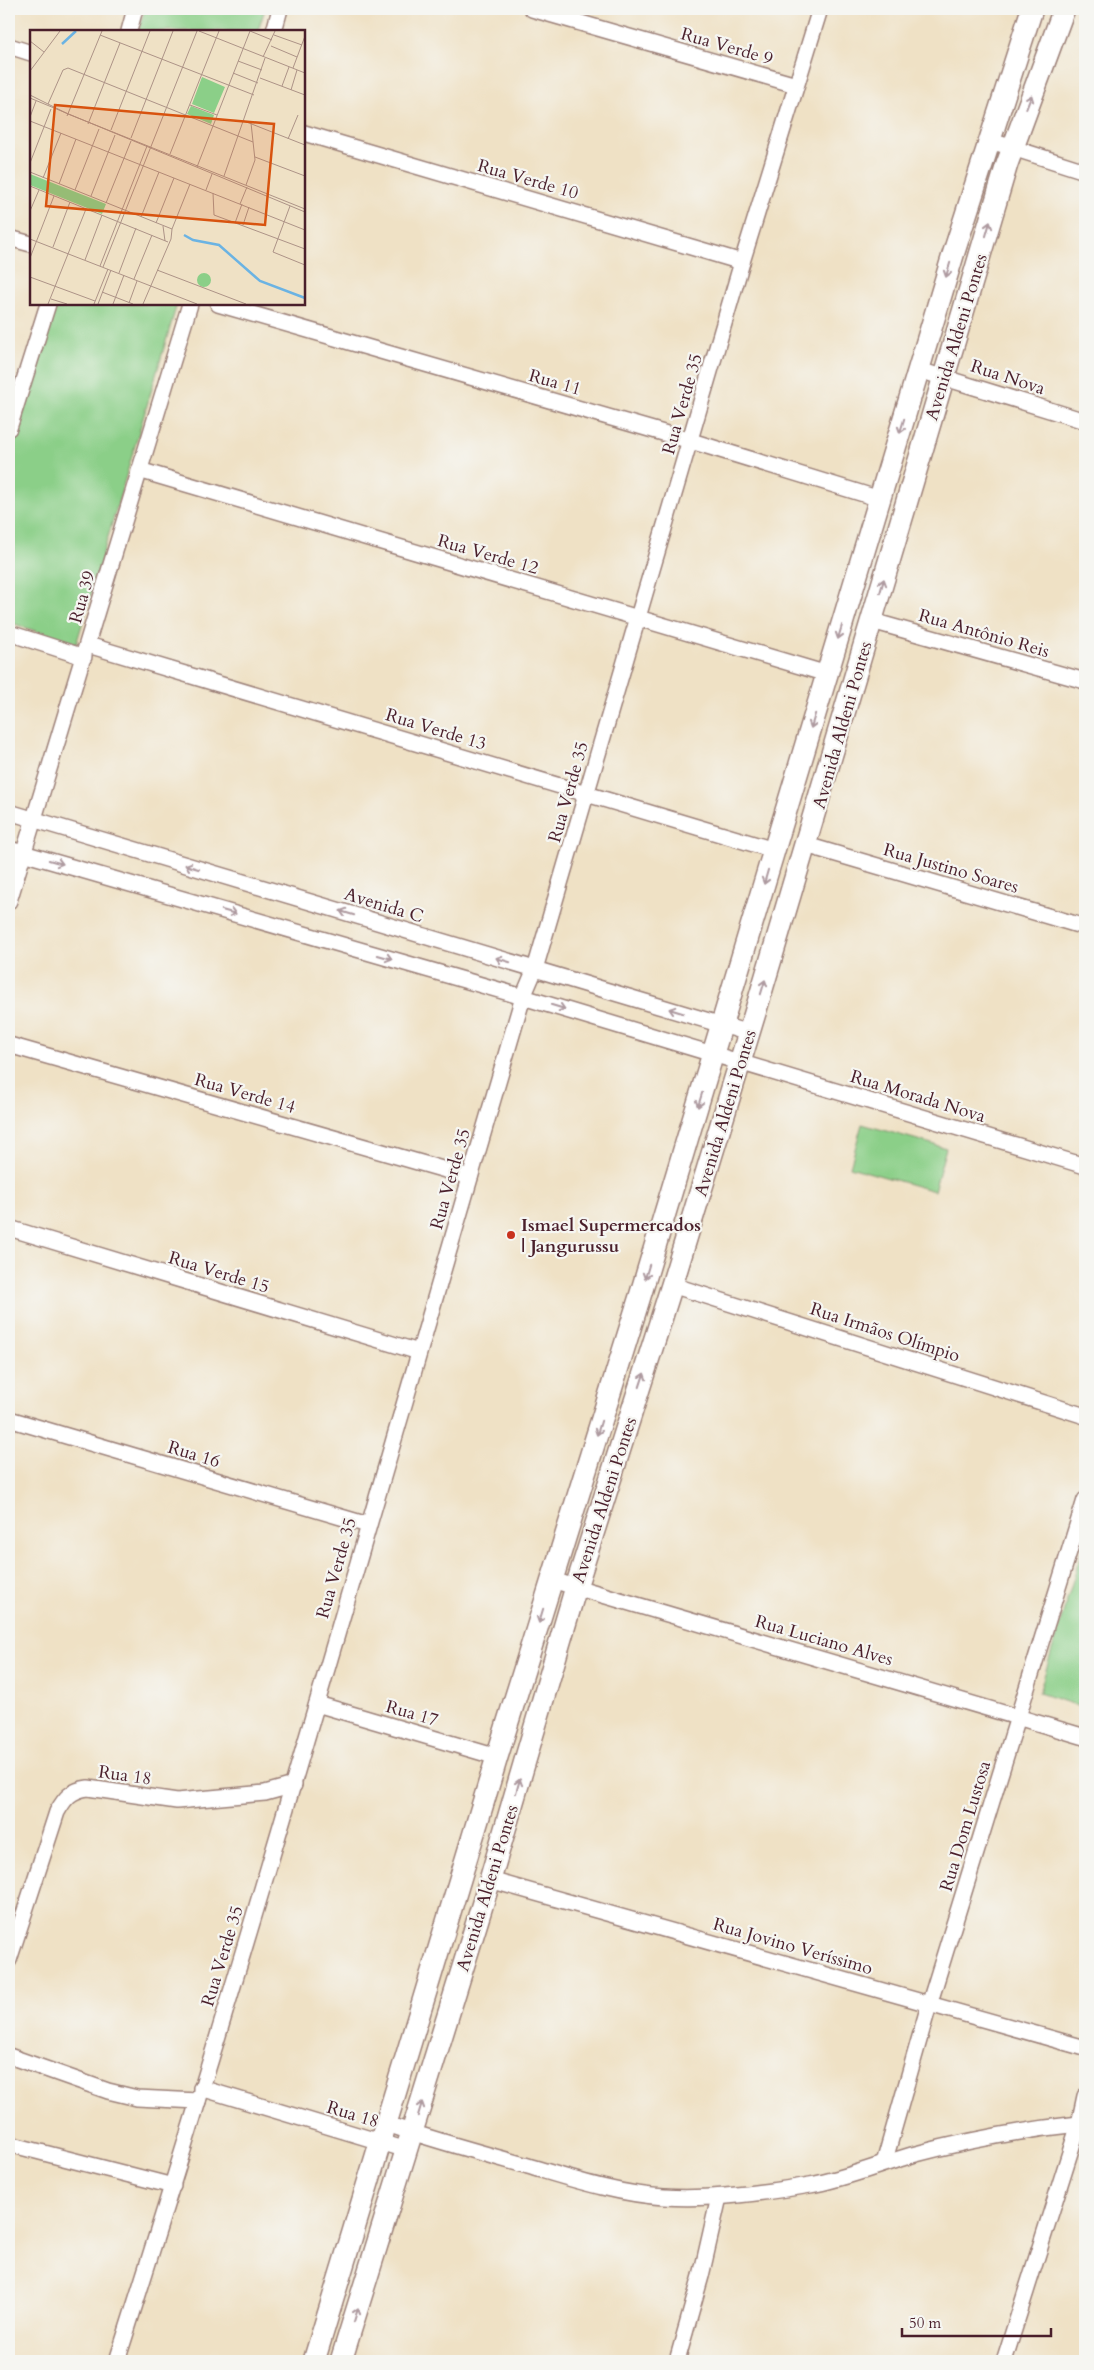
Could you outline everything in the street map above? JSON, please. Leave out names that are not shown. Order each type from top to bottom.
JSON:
[{"type":"main road","name":"Avenida Aldeni Pontes","points":[[314,2361],[497,1757],[714,1054],[988,140],[1032,9]]},
{"type":"main road","name":"Avenida Aldeni Pontes","points":[[341,2361],[490,1880],[576,1587],[749,1033],[1012,148],[1064,9]]},
{"type":"street","points":[[129,30],[135,9]]},
{"type":"street","points":[[274,30],[280,9]]},
{"type":"street","name":"Rua Verde 9","points":[[532,9],[796,85]]},
{"type":"street","name":"Rua Verde 35","points":[[117,2361],[173,2186],[199,2094],[294,1785],[418,1352],[523,997],[535,969],[691,442],[742,262],[820,9]]},
{"type":"street","points":[[9,46],[30,53]]},
{"type":"street","name":"Rua Verde 10","points":[[305,133],[742,262]]},
{"type":"street","points":[[988,140],[1085,170]]},
{"type":"street","points":[[9,238],[30,244]]},
{"type":"street","points":[[9,428],[48,305]]},
{"type":"street","name":"Rua 39","points":[[9,901],[16,851],[34,820],[190,305]]},
{"type":"street","name":"Rua 11","points":[[221,305],[880,499]]},
{"type":"street","name":"Rua Nova","points":[[919,370],[1085,422]]},
{"type":"street","name":"Rua Verde 12","points":[[139,470],[827,674]]},
{"type":"street","name":"Rua Antônio Reis","points":[[872,621],[1085,680]]},
{"type":"street","name":"Rua Verde 13","points":[[9,633],[86,651],[587,793],[774,850]]},
{"type":"street","name":"Avenida C","points":[[9,812],[749,1033]]},
{"type":"street","name":"Rua Justino Soares","points":[[806,845],[1085,927]]},
{"type":"street","points":[[16,851],[523,997],[740,1062]]},
{"type":"street","name":"Rua Verde 14","points":[[9,1044],[470,1177]]},
{"type":"street","name":"Rua Morada Nova","points":[[740,1062],[1085,1166]]},
{"type":"street","name":"Rua Verde 15","points":[[9,1228],[418,1352]]},
{"type":"street","name":"Rua Irmãos Olímpio","points":[[672,1284],[1085,1416]]},
{"type":"street","name":"Rua 16","points":[[9,1419],[368,1526]]},
{"type":"street","name":"Rua Dom Lustosa","points":[[884,2163],[929,2004],[1085,1500]]},
{"type":"street","name":"Rua Luciano Alves","points":[[552,1580],[1085,1737]]},
{"type":"street","name":"Rua 17","points":[[317,1704],[497,1757]]},
{"type":"street","name":"Rua 18","points":[[9,1960],[56,1812],[68,1795],[77,1789],[88,1788],[177,1801],[265,1793],[294,1785]]},
{"type":"street","name":"Rua Jovino Veríssimo","points":[[490,1880],[1085,2048]]},
{"type":"street","name":"Rua 18","points":[[9,2056],[108,2091],[137,2098],[199,2094],[384,2133],[410,2141],[625,2192],[662,2197],[719,2197],[810,2185],[847,2177],[884,2163],[963,2142],[1016,2131],[1078,2124]]},
{"type":"street","points":[[1004,2361],[1085,2096]]},
{"type":"street","points":[[9,2144],[173,2186]]},
{"type":"street","points":[[677,2361],[702,2276],[719,2197]]},
{"type":"green space","points":[[145,9],[265,9],[258,30],[138,30]]},
{"type":"green space","points":[[56,305],[177,305],[76,645],[9,622],[9,461]]},
{"type":"green space","points":[[862,1124],[946,1148],[934,1191],[850,1167]]},
{"type":"green space","points":[[1085,1540],[1085,1708],[1039,1693]]},
{"type":"place","name":"Ismael Supermercados | Jangurussu","points":[[511,1235]]}]
